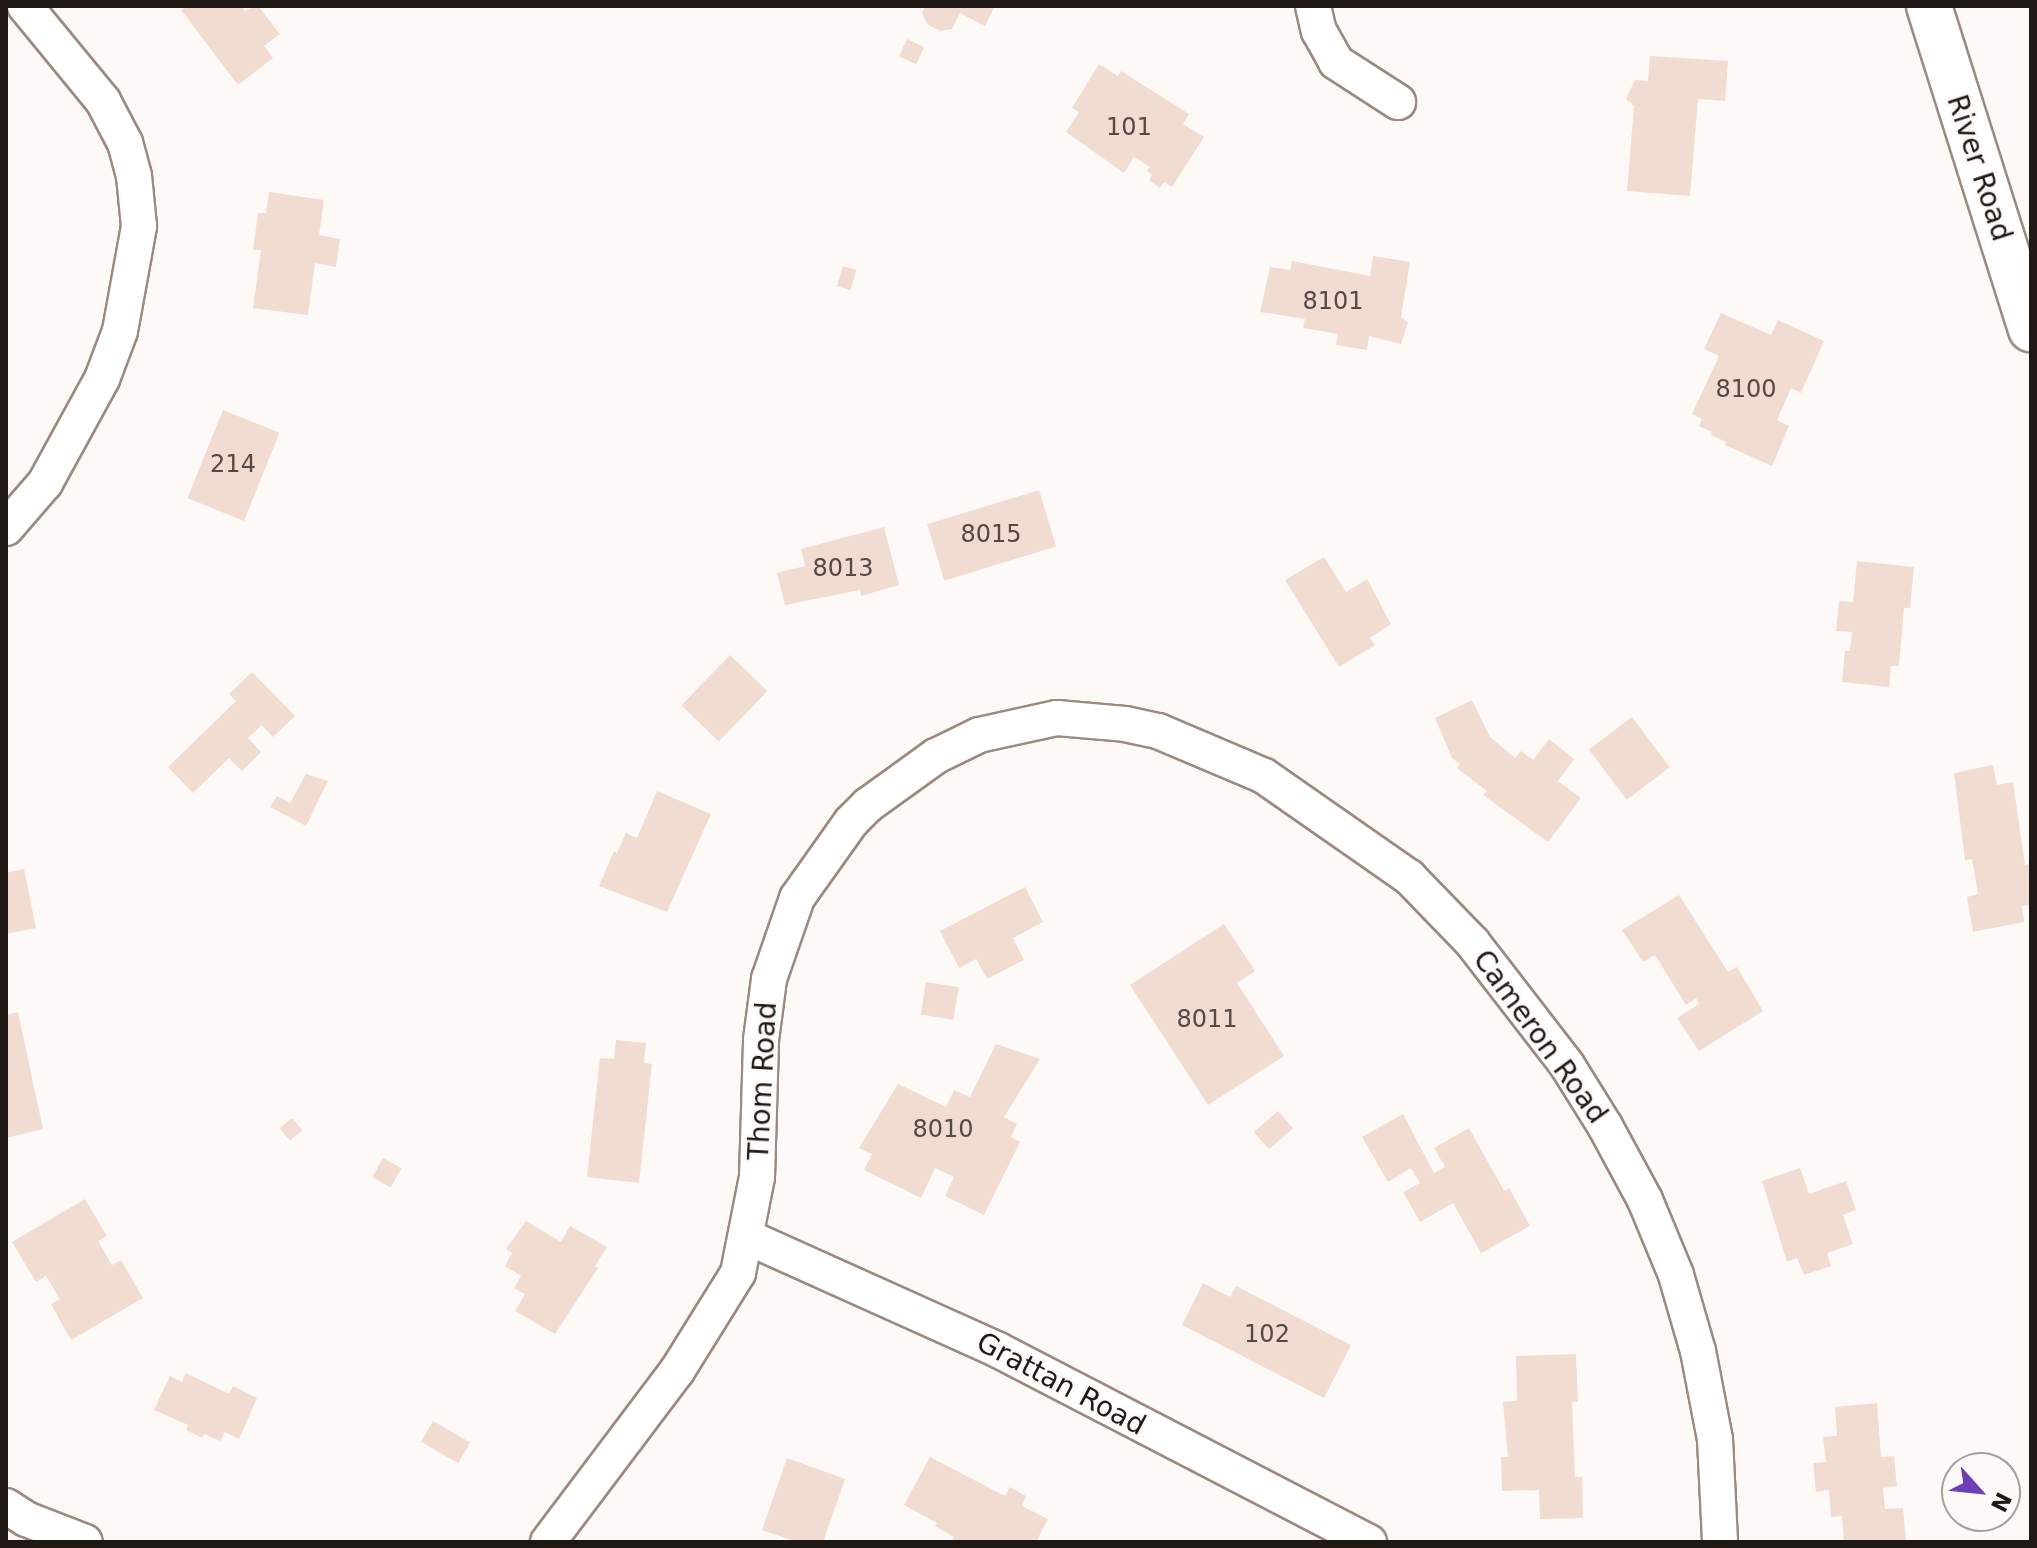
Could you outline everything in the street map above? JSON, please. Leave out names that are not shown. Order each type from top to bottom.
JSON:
[{"type":"main road","name":"River Road","points":[[1929,6],[2031,329]]},
{"type":"street","points":[[6,528],[45,483],[102,379],[120,331],[139,226],[134,176],[125,143],[103,101],[25,6]]},
{"type":"street","points":[[1313,6],[1319,31],[1336,62],[1362,82],[1398,102]]},
{"type":"street","name":"Thom Road","points":[[548,1542],[677,1371],[738,1273],[757,1177],[761,1040],[769,979],[797,898],[832,846],[868,805],[936,756],[979,735],[1057,718],[1125,724],[1158,731]]},
{"type":"street","name":"Cameron Road","points":[[1158,731],[1264,776],[1409,877],[1472,942],[1567,1065],[1645,1200],[1676,1275],[1698,1351],[1715,1439],[1720,1542]]},
{"type":"street","name":"Grattan Road","points":[[747,1237],[998,1350],[1369,1542]]},
{"type":"street","points":[[6,1506],[26,1519],[85,1542]]},
{"type":"building","points":[[187,6],[241,6],[245,11],[258,6],[280,34],[264,46],[273,58],[238,85],[181,10]]},
{"type":"building","points":[[925,6],[995,6],[985,26],[960,13],[952,29],[940,31],[928,25],[922,13]]},
{"type":"building","points":[[907,39],[924,47],[916,64],[899,56]]},
{"type":"building","points":[[1650,56],[1728,61],[1725,101],[1698,99],[1690,196],[1627,191],[1634,106],[1626,99],[1635,80],[1648,81]]},
{"type":"building","points":[[1099,64],[1118,76],[1121,71],[1189,114],[1183,124],[1204,137],[1172,187],[1164,182],[1160,188],[1149,180],[1152,175],[1147,171],[1150,167],[1134,157],[1124,173],[1066,132],[1079,112],[1072,108]]},
{"type":"building","points":[[269,192],[324,200],[319,235],[340,239],[336,267],[315,263],[308,315],[253,308],[261,250],[253,250],[258,213],[266,213]]},
{"type":"building","points":[[1373,256],[1410,262],[1401,317],[1408,323],[1401,344],[1369,336],[1367,350],[1336,345],[1338,334],[1303,328],[1305,319],[1260,312],[1270,267],[1290,270],[1292,261],[1370,276]]},
{"type":"building","points":[[843,266],[856,270],[850,290],[837,286]]},
{"type":"building","points":[[1721,313],[1771,335],[1778,320],[1824,341],[1801,393],[1791,388],[1777,420],[1789,426],[1772,466],[1725,445],[1726,442],[1699,426],[1702,419],[1692,414],[1719,356],[1704,349]]},
{"type":"building","points":[[223,410],[280,433],[244,521],[187,498]]},
{"type":"building","points":[[1039,490],[1056,546],[944,581],[927,524]]},
{"type":"building","points":[[884,527],[899,585],[861,596],[860,590],[785,605],[777,573],[805,566],[801,549]]},
{"type":"building","points":[[1324,557],[1346,592],[1367,579],[1391,624],[1370,638],[1375,645],[1339,667],[1285,580]]},
{"type":"building","points":[[1857,561],[1914,567],[1910,608],[1904,608],[1899,666],[1891,666],[1889,687],[1842,682],[1845,651],[1850,651],[1852,632],[1836,631],[1839,601],[1853,602]]},
{"type":"building","points":[[730,655],[767,691],[719,741],[681,705]]},
{"type":"building","points":[[252,672],[295,716],[273,737],[262,725],[248,738],[261,752],[242,771],[229,758],[193,793],[168,767],[236,701],[229,694]]},
{"type":"building","points":[[1472,700],[1490,737],[1515,758],[1521,751],[1533,760],[1549,739],[1574,759],[1558,781],[1581,798],[1548,842],[1483,795],[1487,791],[1457,768],[1460,764],[1452,758],[1435,718]]},
{"type":"building","points":[[1632,717],[1670,767],[1627,800],[1589,749]]},
{"type":"building","points":[[1993,765],[1997,785],[2013,782],[2025,865],[2031,864],[2031,905],[2022,906],[2024,922],[1973,932],[1967,897],[1978,894],[1972,859],[1965,860],[1954,773]]},
{"type":"building","points":[[306,774],[328,781],[306,826],[270,807],[277,796],[290,803]]},
{"type":"building","points":[[657,791],[711,814],[667,912],[599,886],[614,851],[617,853],[626,833],[637,838]]},
{"type":"building","points":[[24,869],[36,928],[6,934],[6,873]]},
{"type":"building","points":[[1025,887],[1043,922],[1013,938],[1024,960],[987,979],[976,959],[959,968],[940,931]]},
{"type":"building","points":[[1679,895],[1728,972],[1737,967],[1763,1011],[1699,1051],[1677,1018],[1699,1004],[1696,998],[1686,1005],[1655,955],[1643,962],[1622,930]]},
{"type":"building","points":[[1224,924],[1255,971],[1237,983],[1284,1056],[1208,1105],[1130,985]]},
{"type":"building","points":[[926,982],[959,987],[953,1020],[921,1015]]},
{"type":"building","points":[[18,1012],[43,1129],[6,1138],[6,1015]]},
{"type":"building","points":[[616,1040],[646,1043],[644,1063],[652,1064],[639,1183],[587,1177],[600,1058],[614,1059]]},
{"type":"building","points":[[996,1044],[1040,1059],[1004,1117],[1017,1124],[1011,1137],[1020,1142],[984,1215],[945,1196],[954,1177],[935,1168],[921,1198],[864,1170],[872,1154],[859,1148],[898,1084],[946,1107],[954,1090],[970,1097]]},
{"type":"building","points":[[1278,1111],[1293,1128],[1269,1149],[1254,1132]]},
{"type":"building","points":[[1403,1114],[1434,1173],[1445,1167],[1434,1148],[1469,1128],[1504,1191],[1509,1188],[1530,1226],[1481,1253],[1453,1203],[1420,1222],[1403,1192],[1420,1183],[1411,1168],[1388,1182],[1362,1137]]},
{"type":"building","points":[[292,1118],[302,1130],[290,1141],[280,1128]]},
{"type":"building","points":[[383,1158],[401,1168],[391,1187],[372,1177]]},
{"type":"building","points":[[1800,1168],[1809,1194],[1846,1181],[1856,1210],[1843,1215],[1853,1244],[1827,1253],[1831,1266],[1804,1275],[1797,1258],[1787,1262],[1762,1181]]},
{"type":"building","points":[[85,1199],[107,1236],[98,1241],[112,1265],[121,1260],[143,1298],[71,1340],[51,1304],[60,1299],[46,1276],[36,1282],[12,1242]]},
{"type":"building","points":[[526,1221],[561,1242],[570,1226],[607,1247],[595,1266],[598,1268],[555,1334],[515,1311],[525,1294],[514,1288],[521,1276],[505,1266],[512,1253],[506,1249]]},
{"type":"building","points":[[1203,1283],[1230,1297],[1236,1286],[1351,1345],[1324,1398],[1182,1325]]},
{"type":"building","points":[[1576,1354],[1578,1402],[1572,1402],[1575,1477],[1582,1477],[1583,1518],[1540,1519],[1539,1490],[1502,1491],[1501,1457],[1508,1457],[1503,1402],[1517,1401],[1516,1356]]},
{"type":"building","points":[[186,1373],[229,1394],[233,1386],[257,1398],[239,1439],[225,1432],[220,1441],[204,1434],[202,1438],[186,1430],[188,1425],[154,1410],[170,1376],[182,1382]]},
{"type":"building","points":[[1877,1403],[1881,1457],[1894,1456],[1897,1486],[1883,1488],[1885,1509],[1903,1508],[1906,1541],[1844,1542],[1842,1516],[1831,1517],[1829,1490],[1816,1492],[1813,1463],[1826,1462],[1823,1437],[1837,1436],[1835,1407]]},
{"type":"building","points":[[433,1421],[470,1442],[458,1463],[421,1442]]},
{"type":"building","points":[[930,1457],[1005,1496],[1010,1487],[1026,1496],[1022,1506],[1048,1519],[1036,1542],[951,1542],[954,1537],[935,1526],[937,1523],[904,1505]]},
{"type":"building","points":[[787,1458],[845,1479],[823,1542],[797,1542],[762,1530]]}]
